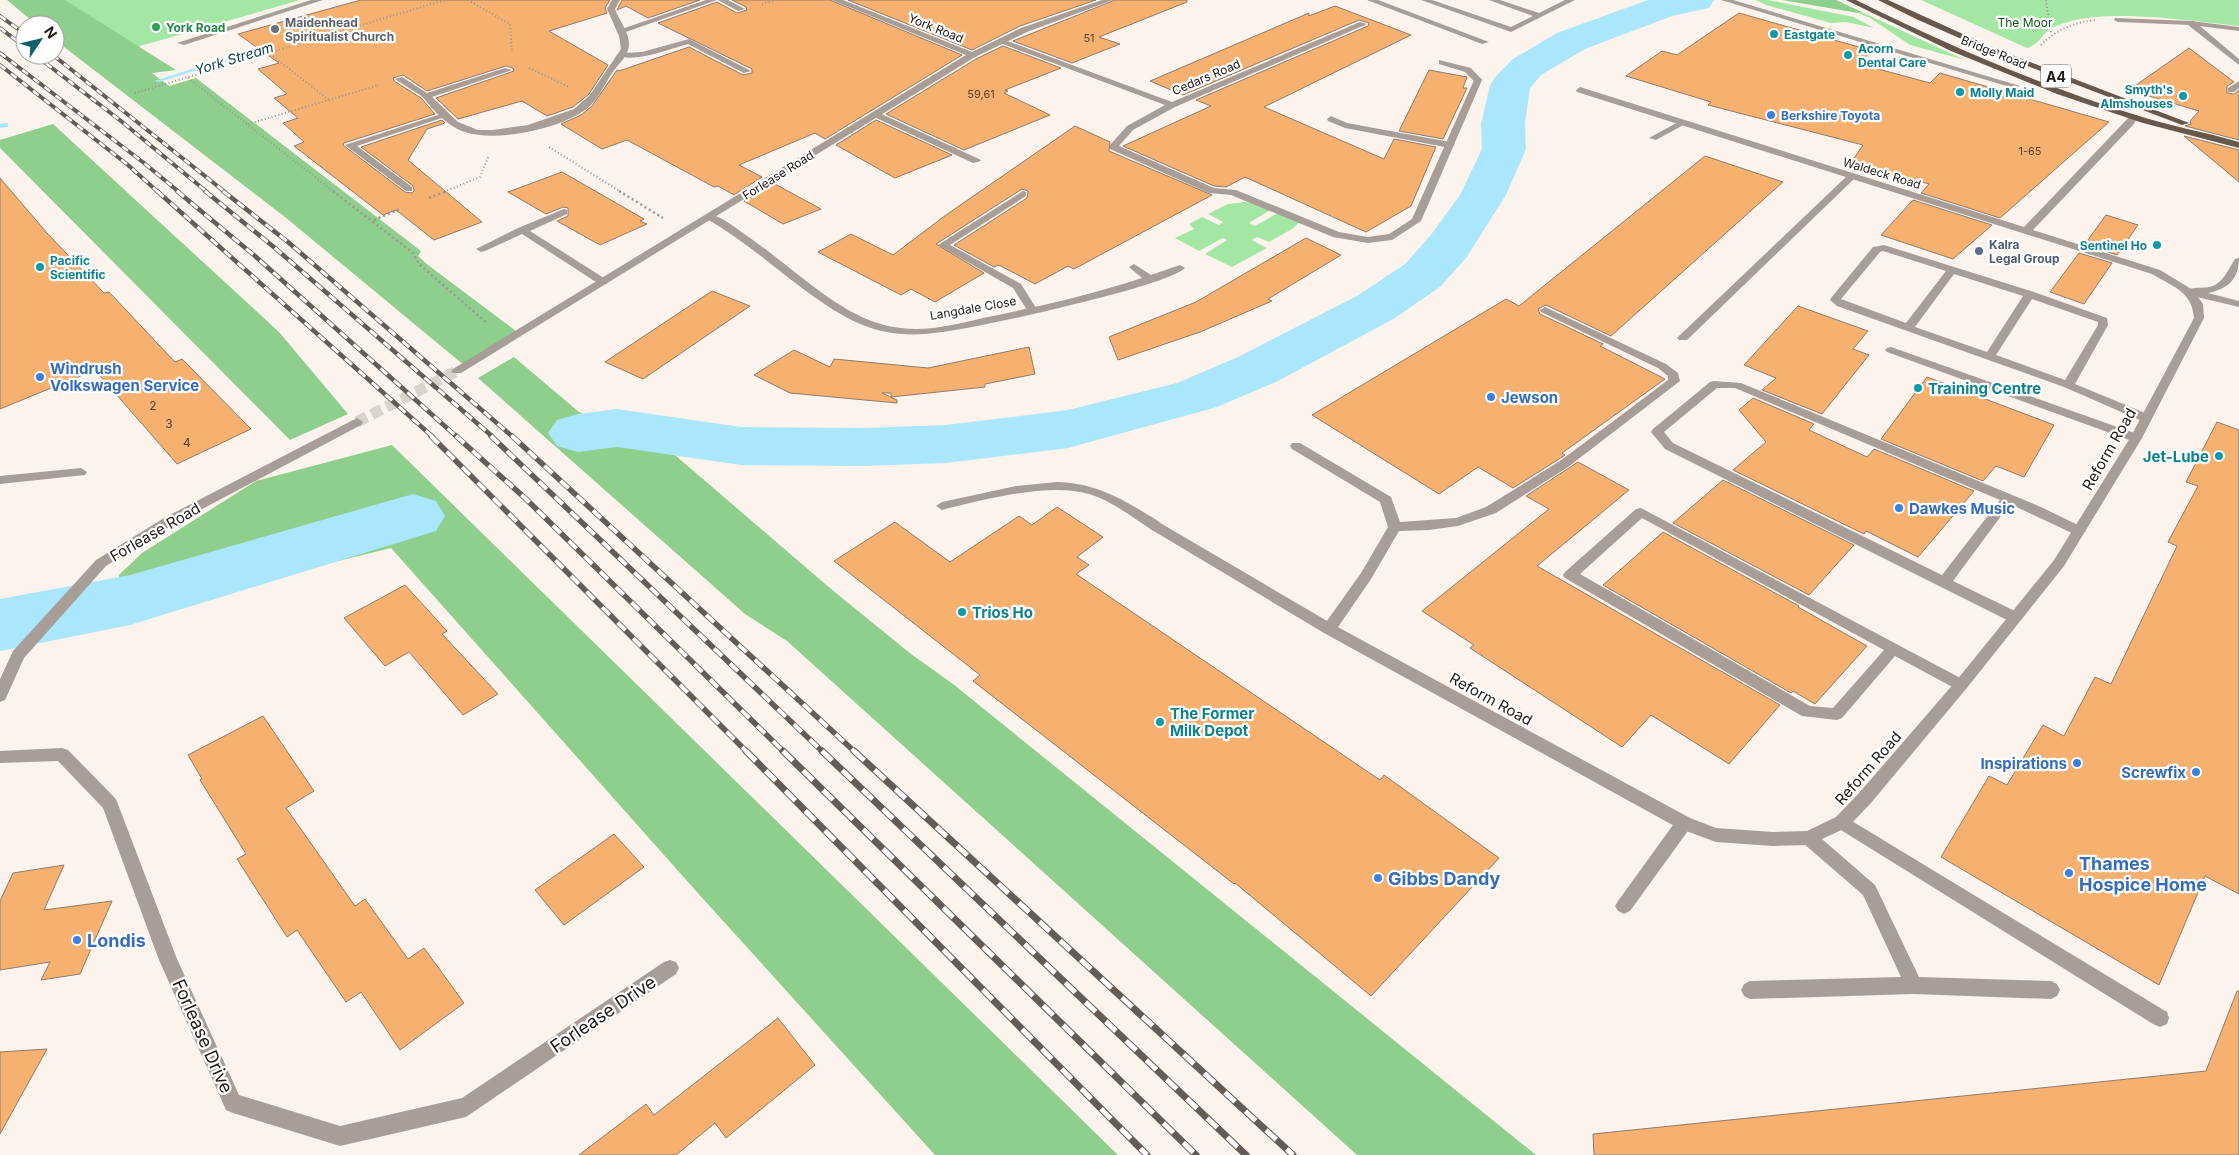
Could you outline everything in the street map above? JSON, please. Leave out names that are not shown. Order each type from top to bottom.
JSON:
[{"type":"main road","name":"Bridge Road","points":[[1850,0],[1910,31],[1989,65],[2134,117],[2237,144]]},
{"type":"main road","name":"Bridge Road","points":[[1882,0],[2000,53],[2237,144]]},
{"type":"main road","name":"Bridge Road","points":[[2000,53],[2012,64],[2025,70],[2129,108],[2133,112],[2134,117]]},
{"type":"street","points":[[181,43],[318,0]]},
{"type":"street","points":[[399,79],[426,96],[444,116],[468,131],[498,133],[521,130],[559,120],[586,105],[601,85],[612,65],[623,55],[625,42],[611,9],[616,0]]},
{"type":"street","points":[[620,31],[713,0]]},
{"type":"street","points":[[722,0],[741,9]]},
{"type":"street","name":"York Road","points":[[836,0],[972,55]]},
{"type":"street","name":"Forlease Road","points":[[457,370],[972,55],[1024,30],[1109,0]]},
{"type":"street","points":[[1371,0],[1485,42]]},
{"type":"street","points":[[1425,0],[1511,30],[1571,0]]},
{"type":"street","points":[[1493,0],[1540,16]]},
{"type":"street","points":[[1729,1],[1853,33],[2016,86]]},
{"type":"street","points":[[2118,20],[2191,23],[2239,29]]},
{"type":"street","points":[[2130,20],[2140,29]]},
{"type":"street","points":[[2191,23],[2239,62]]},
{"type":"street","name":"Cedars Road","points":[[1000,41],[1172,105],[1363,24]]},
{"type":"street","points":[[623,55],[642,54],[689,42],[747,71]]},
{"type":"street","points":[[1172,105],[1130,128],[1114,147],[1212,190],[1233,192],[1337,236],[1368,240],[1392,237],[1416,221],[1478,80],[1468,70],[1442,62]]},
{"type":"street","points":[[426,96],[508,70]]},
{"type":"street","points":[[2231,90],[2239,84]]},
{"type":"street","name":"Waldeck Road","points":[[1580,90],[2026,232]]},
{"type":"street","points":[[875,114],[976,162]]},
{"type":"street","points":[[409,189],[350,145],[444,116]]},
{"type":"street","points":[[2134,117],[2026,232],[2156,272],[2189,292],[2239,304]]},
{"type":"street","points":[[1331,119],[1345,125],[1450,145]]},
{"type":"street","points":[[1653,138],[1683,122]]},
{"type":"street","points":[[1023,194],[943,245],[1017,286],[1033,311]]},
{"type":"street","points":[[481,249],[564,212]]},
{"type":"street","name":"Langdale Close","points":[[710,217],[725,225],[795,279],[834,305],[871,325],[904,332],[946,329],[1033,311],[1151,280],[1180,268]]},
{"type":"street","points":[[2068,385],[2103,325],[2103,320],[2030,294],[1884,248],[1877,249],[1835,300],[1841,304],[2068,385],[2146,418]]},
{"type":"street","points":[[2189,292],[2214,291],[2226,283],[2239,261]]},
{"type":"street","points":[[1134,267],[1151,280]]},
{"type":"street","points":[[1908,328],[1953,269]]},
{"type":"street","name":"Reform Road","points":[[942,506],[967,499],[1026,489],[1062,487],[1089,489],[1113,500],[1329,629],[1684,822],[1716,836],[1773,839],[1809,838],[1842,822],[1866,798],[1961,685],[2059,563],[2136,438],[2199,318],[2198,304],[2189,292]]},
{"type":"street","points":[[1395,527],[1429,526],[1458,522],[1491,510],[1564,464],[1674,381],[1674,375],[1662,366],[1544,310]]},
{"type":"street","points":[[1891,350],[2136,438]]},
{"type":"street","points":[[2014,617],[1670,446],[1657,432],[1714,384],[1737,384],[2008,498],[2079,531]]},
{"type":"street","name":"Forlease Road","points":[[0,696],[18,655],[101,563],[169,521],[357,422]]},
{"type":"street","points":[[0,480],[81,472]]},
{"type":"street","points":[[1944,582],[2008,498]]},
{"type":"street","points":[[1894,648],[1837,714],[1807,712],[1570,575],[1641,512],[1894,648],[1961,685]]},
{"type":"street","name":"Forlease Drive","points":[[0,756],[62,754],[110,804],[168,960],[233,1103],[340,1136],[466,1107],[670,968]]},
{"type":"street","points":[[1624,906],[1684,822]]},
{"type":"street","points":[[1842,822],[2160,1018]]},
{"type":"street","points":[[1809,838],[1869,890],[1914,985]]},
{"type":"street","points":[[1750,990],[1914,985],[2051,990]]},
{"type":"lane","points":[[1683,338],[1851,177]]},
{"type":"lane","points":[[522,230],[603,282]]},
{"type":"lane","points":[[1989,357],[2030,294]]},
{"type":"lane","points":[[1296,446],[1386,500],[1395,527],[1366,576],[1329,629]]},
{"type":"path","points":[[135,93],[445,0]]},
{"type":"path","points":[[468,0],[510,24],[513,53]]},
{"type":"path","points":[[2046,0],[2051,34]]},
{"type":"path","points":[[2039,47],[2058,29],[2096,20],[2118,20]]},
{"type":"path","points":[[269,54],[329,100]]},
{"type":"path","points":[[523,65],[566,87],[601,85]]},
{"type":"path","points":[[188,78],[413,252],[419,264],[506,339]]},
{"type":"path","points":[[247,124],[399,79]]},
{"type":"path","points":[[521,130],[684,231]]},
{"type":"path","points":[[426,199],[480,177],[498,133]]},
{"type":"path","points":[[373,220],[408,206]]},
{"type":"green space","points":[[7,0],[65,0],[176,70],[152,73],[169,86],[196,78],[421,251],[418,256],[428,265],[516,331],[465,366],[285,217],[65,48],[65,15],[25,15]]},
{"type":"green space","name":"York Road","points":[[64,0],[300,0],[137,47]]},
{"type":"green space","points":[[1756,0],[1768,0],[1854,17],[1874,28],[1846,22],[1831,23],[1766,5]]},
{"type":"green space","points":[[1782,0],[1836,0],[1862,12],[1858,13]]},
{"type":"green space","name":"The Moor","points":[[1921,0],[2239,0],[2239,26],[2157,17],[2093,17],[2075,20],[2053,28],[2034,45],[2027,48]]},
{"type":"green space","points":[[1862,12],[1965,60],[1910,45],[1870,18],[1858,13]]},
{"type":"green space","points":[[53,124],[279,332],[348,414],[290,440],[0,148],[0,140]]},
{"type":"green space","points":[[1245,202],[1272,209],[1249,223],[1255,226],[1278,213],[1300,222],[1292,229],[1269,242],[1257,237],[1252,240],[1267,248],[1232,267],[1205,254],[1227,240],[1223,238],[1199,251],[1175,238],[1194,229],[1189,224],[1202,217],[1219,225],[1223,222],[1208,214],[1228,204]]},
{"type":"green space","points":[[514,357],[579,412],[675,455],[831,589],[911,654],[953,684],[1536,1155],[1357,1155],[787,641],[745,614],[478,378]]},
{"type":"green space","points":[[392,445],[1118,1155],[935,1155],[696,891],[391,548],[148,608],[120,589],[119,575],[142,553],[256,481]]},
{"type":"building","points":[[361,0],[610,0],[605,8],[607,13],[549,31],[608,65],[589,94],[573,107],[547,116],[522,101],[458,119],[436,98],[514,71],[513,68],[506,66],[427,91],[403,75],[393,78],[394,81],[421,98],[435,114],[344,143],[343,145],[405,192],[412,193],[414,191],[413,186],[361,147],[442,120],[445,123],[427,129],[408,160],[482,222],[434,240],[396,210],[383,215],[294,146],[304,142],[283,123],[298,118],[274,98],[287,94],[258,69],[279,63],[238,34]]},
{"type":"building","points":[[622,0],[700,0],[648,18],[626,6],[617,10]]},
{"type":"building","points":[[732,0],[830,0],[962,55],[825,139],[815,133],[739,165],[762,177],[734,195],[718,186],[714,187],[627,140],[602,149],[561,124],[581,115],[592,106],[617,70],[619,71],[689,47],[743,75],[752,73],[752,69],[658,23],[717,2],[737,13],[747,10],[746,7]]},
{"type":"building","points":[[848,0],[1096,0],[1020,26],[972,50]]},
{"type":"building","points":[[1115,0],[1187,0],[1187,2],[1099,37],[1120,44],[1072,63],[1013,41]]},
{"type":"building","points":[[1335,6],[1411,35],[1264,107],[1384,159],[1394,139],[1436,147],[1411,206],[1366,232],[1245,177],[1226,187],[1214,186],[1123,146],[1211,106],[1196,100],[1368,26],[1369,23],[1359,20],[1183,95],[1150,81],[1309,13],[1309,16]]},
{"type":"building","points":[[1739,13],[1873,51],[1856,63],[1930,83],[1940,73],[2109,122],[2000,218],[1921,193],[1929,184],[1851,163],[1863,145],[1708,105],[1711,102],[1626,76],[1662,51],[1677,55]]},
{"type":"building","points":[[1003,46],[1061,68],[1005,90],[1008,91],[1004,93],[1050,115],[964,150],[886,114],[976,59]]},
{"type":"building","points":[[2189,48],[2234,82],[2227,86],[2227,93],[2234,94],[2239,90],[2239,140],[2185,126],[2191,124],[2190,121],[2199,111],[2129,90]]},
{"type":"building","points":[[1429,70],[1467,77],[1463,88],[1467,88],[1443,139],[1399,131]]},
{"type":"building","points":[[876,120],[952,155],[895,178],[836,145]]},
{"type":"building","points":[[1075,126],[1110,142],[1109,151],[1212,195],[1074,269],[1068,266],[1035,284],[999,265],[994,267],[954,245],[1027,198],[1028,191],[1022,189],[936,244],[984,273],[935,302],[911,289],[901,295],[818,252],[851,234],[893,255],[946,215]]},
{"type":"building","points":[[2184,136],[2239,150],[2239,182]]},
{"type":"building","name":"Jewson","points":[[1705,156],[1783,182],[1611,336],[1546,305],[1538,309],[1540,314],[1603,344],[1600,346],[1665,379],[1562,453],[1565,455],[1559,459],[1513,488],[1478,467],[1439,494],[1312,415],[1506,299],[1519,306]]},
{"type":"building","points":[[562,172],[644,219],[640,221],[647,224],[600,245],[557,221],[568,216],[568,208],[563,207],[546,214],[508,192]]},
{"type":"building","points":[[0,178],[47,233],[104,293],[109,292],[175,362],[182,359],[251,429],[177,464],[95,370],[0,409]]},
{"type":"building","points":[[773,183],[821,209],[783,224],[744,201]]},
{"type":"building","points":[[1913,200],[1992,225],[1953,259],[1881,235]]},
{"type":"building","points":[[2106,215],[2138,225],[2117,255],[2085,244]]},
{"type":"building","points":[[1306,238],[1341,255],[1268,299],[1272,301],[1200,332],[1118,360],[1109,337],[1196,302]]},
{"type":"building","points":[[2079,253],[2112,263],[2084,304],[2050,292]]},
{"type":"building","points":[[712,291],[750,306],[643,379],[605,362]]},
{"type":"building","points":[[1798,306],[1868,331],[1853,349],[1869,355],[1822,414],[1762,390],[1776,378],[1744,365]]},
{"type":"building","points":[[1029,347],[1035,374],[985,384],[985,387],[891,397],[891,393],[882,393],[897,400],[897,403],[790,393],[754,375],[794,350],[830,367],[834,359],[928,368]]},
{"type":"building","points":[[1927,377],[2054,425],[2024,477],[1996,466],[1983,481],[1881,439]]},
{"type":"building","points":[[1753,398],[1814,424],[1809,430],[1867,457],[1874,449],[1974,491],[1918,557],[1866,531],[1864,534],[1733,470],[1766,442],[1739,410]]},
{"type":"building","points":[[2217,422],[2239,430],[2239,894],[2205,876],[2159,985],[1941,857],[1989,776],[2007,785],[2043,725],[2064,736],[2095,677],[2111,684],[2177,546],[2168,542],[2198,486],[2186,482]]},
{"type":"building","points":[[1578,462],[1629,490],[1537,566],[1780,705],[1729,764],[1651,715],[1622,747],[1470,648],[1474,645],[1422,611],[1549,509],[1526,496]]},
{"type":"building","points":[[1723,480],[1854,545],[1809,595],[1673,523]]},
{"type":"building","points":[[1057,507],[1103,537],[1077,557],[1089,565],[1076,574],[1380,780],[1384,775],[1499,858],[1371,996],[1235,883],[973,681],[980,675],[834,561],[895,522],[950,562],[1019,516],[1032,525]]},
{"type":"building","points":[[1663,532],[1799,606],[1867,646],[1815,704],[1793,691],[1791,693],[1603,585]]},
{"type":"building","points":[[405,585],[447,631],[442,634],[498,694],[463,715],[409,652],[385,666],[344,618]]},
{"type":"building","points":[[263,716],[314,791],[286,808],[355,906],[365,899],[408,959],[424,948],[464,1003],[400,1050],[361,992],[346,1002],[297,930],[287,937],[237,859],[246,854],[200,780],[202,779],[188,755]]},
{"type":"building","points":[[614,834],[644,867],[564,925],[535,890]]},
{"type":"building","points":[[64,865],[44,910],[112,901],[80,974],[41,980],[50,962],[0,970],[0,901],[13,873]]},
{"type":"building","points":[[2237,991],[2239,991],[2239,1155],[1594,1155],[1593,1134],[2206,1071]]},
{"type":"building","points":[[778,1018],[815,1065],[726,1138],[715,1123],[676,1155],[579,1155],[646,1104],[654,1115]]},
{"type":"building","points":[[47,1049],[0,1134],[0,1052]]},
{"type":"waterway","points":[[578,433],[617,428],[741,446],[864,447],[946,444],[1068,429],[1197,395],[1258,369],[1376,307],[1423,275],[1448,247],[1483,195],[1504,149],[1503,124],[1510,85],[1527,67],[1571,41],[1661,8],[1696,0]]},
{"type":"waterway","name":"York Stream","points":[[157,81],[273,45]]},
{"type":"waterway","name":"York Stream","points":[[0,126],[5,125]]},
{"type":"waterway","points":[[0,625],[130,600],[413,516]]},
{"type":"tunnel","points":[[357,422],[457,371]]},
{"type":"railway","points":[[0,16],[15,27]]},
{"type":"railway","points":[[0,28],[15,39]]},
{"type":"railway","points":[[0,53],[179,192]]},
{"type":"railway","points":[[0,65],[128,165],[158,192]]},
{"type":"railway","points":[[48,65],[121,121],[207,192]]},
{"type":"railway","points":[[65,65],[225,192]]},
{"type":"railway","points":[[157,191],[433,437]]},
{"type":"railway","points":[[177,191],[255,256],[457,437]]},
{"type":"railway","points":[[205,191],[275,248],[493,437]]},
{"type":"railway","points":[[223,191],[288,242],[513,437]]},
{"type":"railway","points":[[431,436],[746,751]]},
{"type":"railway","points":[[456,436],[526,499],[784,752]]},
{"type":"railway","points":[[491,436],[823,752]]},
{"type":"railway","points":[[512,436],[855,752]]},
{"type":"railway","points":[[746,751],[1147,1155]]},
{"type":"railway","points":[[783,751],[1196,1155]]},
{"type":"railway","points":[[822,751],[1246,1155]]},
{"type":"railway","points":[[854,751],[1293,1155]]},
{"type":"place","name":"York Road","points":[[156,27]]},
{"type":"place","name":"Maidenhead Spiritualist Church","points":[[275,29]]},
{"type":"place","name":"Eastgate","points":[[1774,34]]},
{"type":"place","name":"Acorn Dental Care","points":[[1848,55]]},
{"type":"place","name":"Molly Maid","points":[[1960,92]]},
{"type":"place","name":"Smyth's Almshouses","points":[[2183,96]]},
{"type":"place","name":"Berkshire Toyota","points":[[1771,115]]},
{"type":"place","name":"Sentinel Ho","points":[[2157,245]]},
{"type":"place","name":"Kalra Legal Group","points":[[1979,251]]},
{"type":"place","name":"Pacific Scientific","points":[[40,267]]},
{"type":"place","name":"Windrush Volkswagen Service","points":[[40,377]]},
{"type":"place","name":"Training Centre","points":[[1918,388]]},
{"type":"place","name":"Jewson","points":[[1491,397]]},
{"type":"place","name":"Jet-Lube","points":[[2219,456]]},
{"type":"place","name":"Dawkes Music","points":[[1899,508]]},
{"type":"place","name":"Trios Ho","points":[[962,612]]},
{"type":"place","name":"The Former Milk Depot","points":[[1160,722]]},
{"type":"place","name":"Inspirations","points":[[2077,763]]},
{"type":"place","name":"Screwfix","points":[[2196,772]]},
{"type":"place","name":"Thames Hospice Home","points":[[2069,873]]},
{"type":"place","name":"Gibbs Dandy","points":[[1378,878]]},
{"type":"place","name":"Londis","points":[[77,940]]}]
